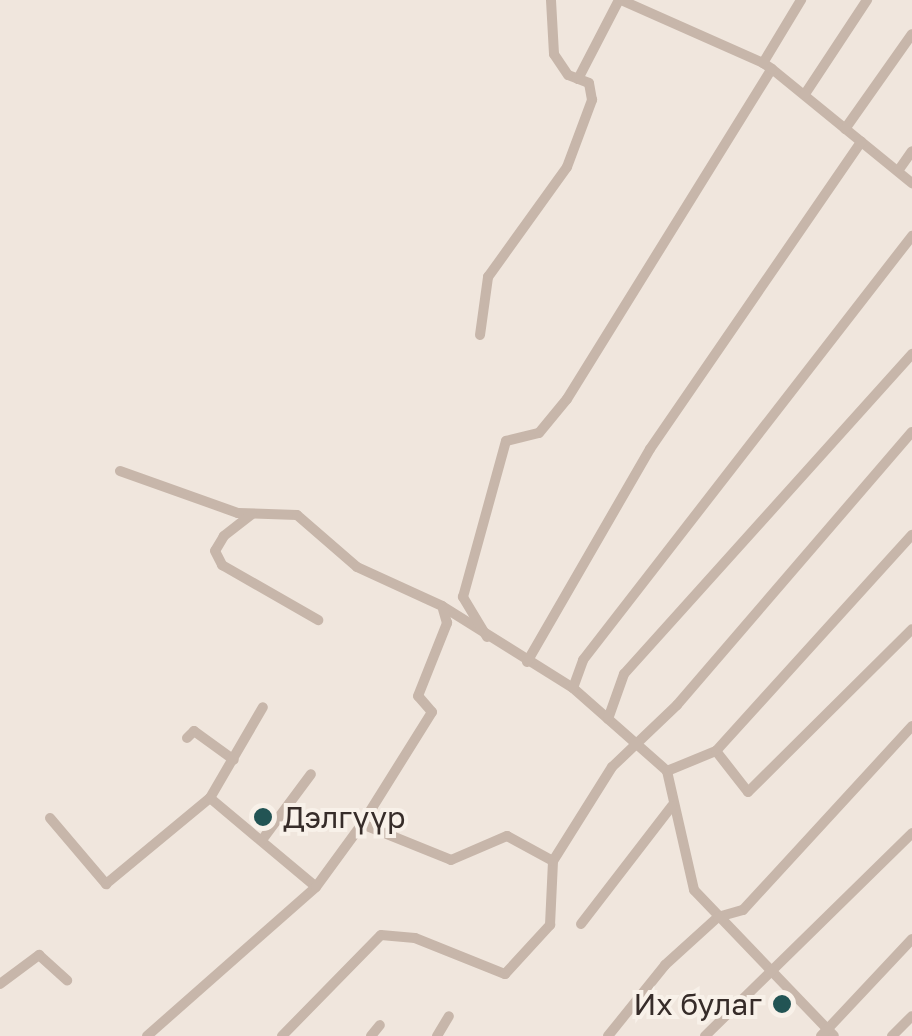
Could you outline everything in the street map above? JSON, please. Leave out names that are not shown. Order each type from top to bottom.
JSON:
[{"type":"street","points":[[480,335],[488,277],[566,167],[592,100],[590,84],[578,79],[554,54],[551,0]]},
{"type":"street","points":[[578,79],[620,0],[767,66],[912,184]]},
{"type":"street","points":[[488,638],[463,597],[506,441],[538,434],[566,399],[767,66],[801,0]]},
{"type":"street","points":[[805,94],[866,0]]},
{"type":"street","points":[[845,128],[912,34]]},
{"type":"street","points":[[527,662],[650,449],[860,142]]},
{"type":"street","points":[[898,172],[912,151]]},
{"type":"street","points":[[573,688],[583,660],[912,236]]},
{"type":"street","points":[[608,718],[624,674],[912,354]]},
{"type":"street","points":[[282,1036],[381,935],[415,938],[505,974],[550,926],[553,861],[635,742],[677,705],[912,432]]},
{"type":"street","points":[[120,471],[252,514],[297,515],[358,567],[442,606],[573,688],[667,771],[694,890],[718,917],[775,967],[828,1034],[912,939]]},
{"type":"street","points":[[252,514],[224,536],[215,552],[222,565],[318,620]]},
{"type":"street","points":[[667,771],[716,751],[912,536]]},
{"type":"street","points":[[147,1036],[316,888],[362,824],[432,712],[418,696],[447,623],[442,606]]},
{"type":"street","points":[[716,751],[748,792],[912,629]]},
{"type":"street","points":[[50,818],[106,884],[210,798],[263,707]]},
{"type":"street","points":[[608,1036],[718,917],[752,901],[912,726]]},
{"type":"street","points":[[187,738],[194,731],[234,760]]},
{"type":"street","points":[[262,840],[311,774]]},
{"type":"street","points":[[210,798],[316,888]]},
{"type":"street","points":[[581,924],[672,805]]},
{"type":"street","points":[[362,824],[451,860],[507,836],[553,861]]},
{"type":"street","points":[[705,1036],[912,833]]},
{"type":"street","points":[[0,984],[39,955],[67,980]]},
{"type":"street","points":[[437,1036],[449,1016]]},
{"type":"street","points":[[892,1036],[912,1016]]},
{"type":"street","points":[[371,1036],[380,1025]]},
{"type":"place","name":"Дэлгүүр","points":[[263,817]]},
{"type":"place","name":"Их булаг","points":[[782,1004]]}]
